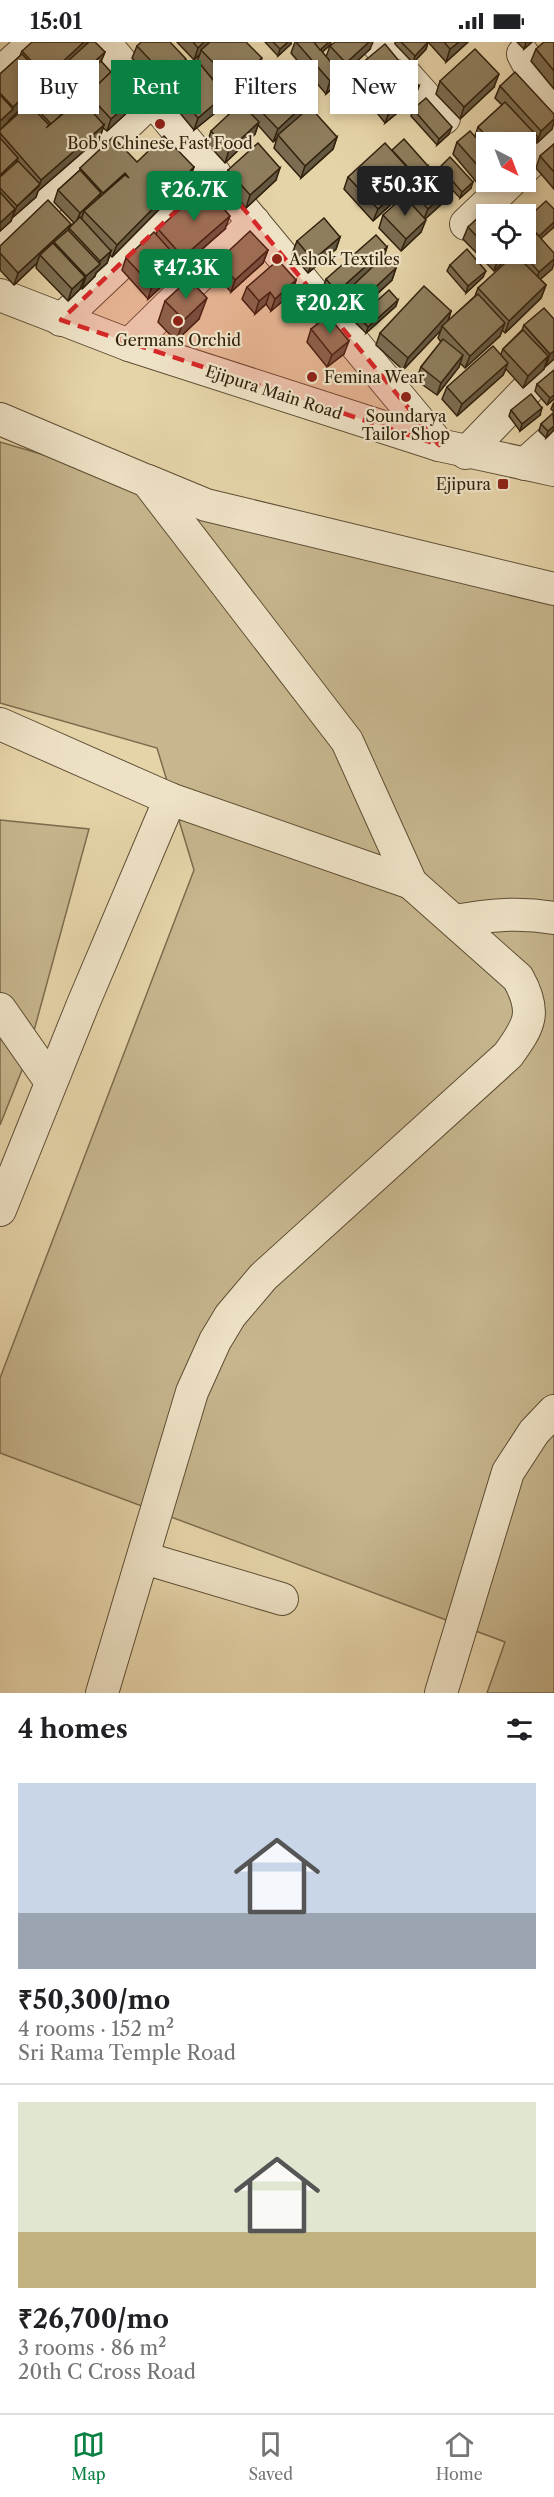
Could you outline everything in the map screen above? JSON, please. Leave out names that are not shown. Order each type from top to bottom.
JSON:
[{"type":"street","points":[[0,73],[35,42]]},
{"type":"street","points":[[376,42],[444,117]]},
{"type":"street","points":[[112,45],[123,60]]},
{"type":"street","points":[[525,46],[554,112]]},
{"type":"street","points":[[0,246],[137,114]]},
{"type":"street","points":[[165,114],[254,222],[452,449],[554,362]]},
{"type":"street","points":[[536,157],[554,140]]},
{"type":"street","points":[[61,320],[215,174]]},
{"type":"street","points":[[466,224],[500,192]]},
{"type":"street","points":[[129,345],[254,222]]},
{"type":"street","name":"Ejipura Main Road","points":[[0,295],[129,345],[452,449],[540,467]]},
{"type":"street","points":[[0,418],[206,505],[554,589]]},
{"type":"street","points":[[540,467],[554,438]]},
{"type":"street","points":[[147,481],[346,741],[411,883]]},
{"type":"street","points":[[0,724],[170,799],[411,883],[518,978],[528,995],[531,1015],[523,1035],[508,1054],[445,1114],[263,1277],[230,1316],[215,1341],[192,1392],[102,1693]]},
{"type":"street","points":[[0,1210],[170,799]]},
{"type":"street","points":[[455,921],[492,914],[532,914],[554,918]]},
{"type":"street","points":[[0,1009],[51,1082]]},
{"type":"street","points":[[441,1693],[508,1472],[534,1432],[554,1411]]},
{"type":"street","points":[[144,1558],[282,1599]]},
{"type":"highlighted area","points":[[215,174],[439,445],[61,320]]},
{"type":"shaded area","points":[[0,442],[554,605],[554,1693],[487,1693],[505,1642],[0,1453],[0,1378],[194,870],[157,748],[0,703]]},
{"type":"shaded area","points":[[0,820],[89,829],[26,1060],[0,1125]]},
{"type":"building","points":[[32,42],[84,42],[64,60],[30,60],[22,51]]},
{"type":"building","points":[[89,42],[95,42],[105,52],[96,60],[69,60]]},
{"type":"building","points":[[141,42],[170,42],[186,59],[150,60],[137,46]]},
{"type":"building","points":[[193,42],[204,42],[198,48]]},
{"type":"building","points":[[210,42],[246,42],[262,58],[260,60],[213,60],[213,62],[201,50]]},
{"type":"building","points":[[273,42],[288,42],[280,49]]},
{"type":"building","points":[[296,42],[314,42],[330,61],[330,81],[318,67],[318,60],[312,60]]},
{"type":"building","points":[[314,42],[329,42],[320,50]]},
{"type":"building","points":[[335,42],[369,42],[349,60],[343,60],[330,46]]},
{"type":"building","points":[[401,42],[428,42],[415,56]]},
{"type":"building","points":[[444,42],[459,42],[450,49]]},
{"type":"building","points":[[544,42],[554,42],[554,71],[536,49]]},
{"type":"building","points":[[385,44],[398,60],[366,60]]},
{"type":"building","points":[[475,49],[499,74],[464,107],[440,81]]},
{"type":"building","points":[[22,54],[28,60],[18,60],[18,102],[13,107],[0,93],[0,74]]},
{"type":"building","points":[[101,61],[111,72],[99,84],[99,63]]},
{"type":"building","points":[[201,65],[213,80],[213,105],[198,118],[195,114],[201,114]]},
{"type":"building","points":[[111,72],[111,114],[117,114],[111,119],[99,106],[99,83]]},
{"type":"building","points":[[515,72],[554,114],[554,119],[541,131],[500,86]]},
{"type":"building","points":[[0,95],[13,109],[0,121]]},
{"type":"building","points":[[426,98],[452,127],[439,139],[417,114],[418,105]]},
{"type":"building","points":[[505,102],[533,132],[483,132],[478,127]]},
{"type":"building","points":[[18,114],[39,114],[49,125],[46,128],[63,114],[94,114],[104,125],[41,180],[0,133],[0,130]]},
{"type":"building","points":[[42,114],[62,114],[51,124]]},
{"type":"building","points":[[229,114],[251,114],[259,122],[229,150],[211,131]]},
{"type":"building","points":[[264,114],[294,114],[278,129]]},
{"type":"building","points":[[302,114],[316,114],[337,137],[305,166],[278,135]]},
{"type":"building","points":[[470,131],[476,138],[476,164],[457,142]]},
{"type":"building","points":[[164,136],[194,167],[117,245],[84,211],[125,175],[129,178],[125,173],[103,193],[80,168],[113,137],[137,162]]},
{"type":"building","points":[[0,138],[18,158],[0,175]]},
{"type":"building","points":[[404,139],[428,166],[417,177],[392,150]]},
{"type":"building","points":[[258,143],[280,168],[250,195],[228,170]]},
{"type":"building","points":[[385,143],[414,175],[378,209],[348,177]]},
{"type":"building","points":[[554,144],[554,172],[540,156]]},
{"type":"building","points":[[450,157],[473,182],[462,192],[440,167]]},
{"type":"building","points":[[18,161],[40,184],[17,206],[0,188],[0,177]]},
{"type":"building","points":[[432,168],[450,188],[428,209],[410,188]]},
{"type":"building","points":[[80,170],[101,193],[80,213],[58,190]]},
{"type":"building","points":[[205,187],[230,216],[183,257],[158,229]]},
{"type":"building","points":[[0,192],[15,209],[0,223]]},
{"type":"building","points":[[404,196],[426,220],[406,239],[383,215]]},
{"type":"building","points":[[48,200],[71,224],[18,273],[0,253],[0,246]]},
{"type":"building","points":[[546,201],[554,209],[554,222],[539,236],[536,233],[536,210]]},
{"type":"building","points":[[80,217],[111,251],[100,261],[69,228]]},
{"type":"building","points":[[324,218],[340,237],[313,260],[297,241]]},
{"type":"building","points":[[476,219],[476,235],[468,227]]},
{"type":"building","points":[[68,230],[100,264],[86,276],[54,242]]},
{"type":"building","points":[[250,231],[268,250],[235,280],[218,261]]},
{"type":"building","points":[[154,232],[180,261],[152,286],[126,258]]},
{"type":"building","points":[[376,235],[387,247],[337,292],[326,279]]},
{"type":"building","points":[[536,235],[554,253],[554,259],[539,272],[532,264],[536,264]]},
{"type":"building","points":[[53,243],[85,277],[72,289],[40,255]]},
{"type":"building","points":[[467,249],[476,259],[476,264],[480,264],[486,271],[468,286],[450,265]]},
{"type":"building","points":[[385,255],[396,268],[355,306],[344,294]]},
{"type":"building","points":[[278,260],[296,280],[275,299],[270,292],[259,301],[247,287]]},
{"type":"building","points":[[504,264],[525,264],[546,285],[509,321],[478,288]]},
{"type":"building","points":[[189,279],[207,298],[184,320],[165,301]]},
{"type":"building","points":[[424,286],[451,311],[408,358],[380,333]]},
{"type":"building","points":[[389,290],[398,300],[368,327],[359,317]]},
{"type":"building","points":[[478,294],[505,323],[470,356],[442,326]]},
{"type":"building","points":[[544,308],[554,319],[554,351],[550,354],[524,325]]},
{"type":"building","points":[[328,316],[349,341],[332,355],[311,329]]},
{"type":"building","points":[[523,330],[548,356],[528,376],[503,349]]},
{"type":"building","points":[[443,339],[463,355],[441,383],[421,367]]},
{"type":"building","points":[[493,346],[508,363],[462,404],[447,387]]},
{"type":"building","points":[[554,370],[554,395],[550,398],[537,384]]},
{"type":"building","points":[[531,394],[542,408],[522,424],[511,410]]},
{"type":"building","points":[[553,413],[554,426],[548,431],[541,424]]},
{"type":"place","name":"Bob's Chinese Fast Food","points":[[160,124]]},
{"type":"place","name":"Ashok Textiles","points":[[277,259]]},
{"type":"place","name":"Germans Orchid","points":[[178,321]]},
{"type":"place","name":"Femina Wear","points":[[312,377]]},
{"type":"place","name":"Soundarya Tailor Shop","points":[[406,397]]},
{"type":"place","name":"Ejipura","points":[[503,484]]}]
